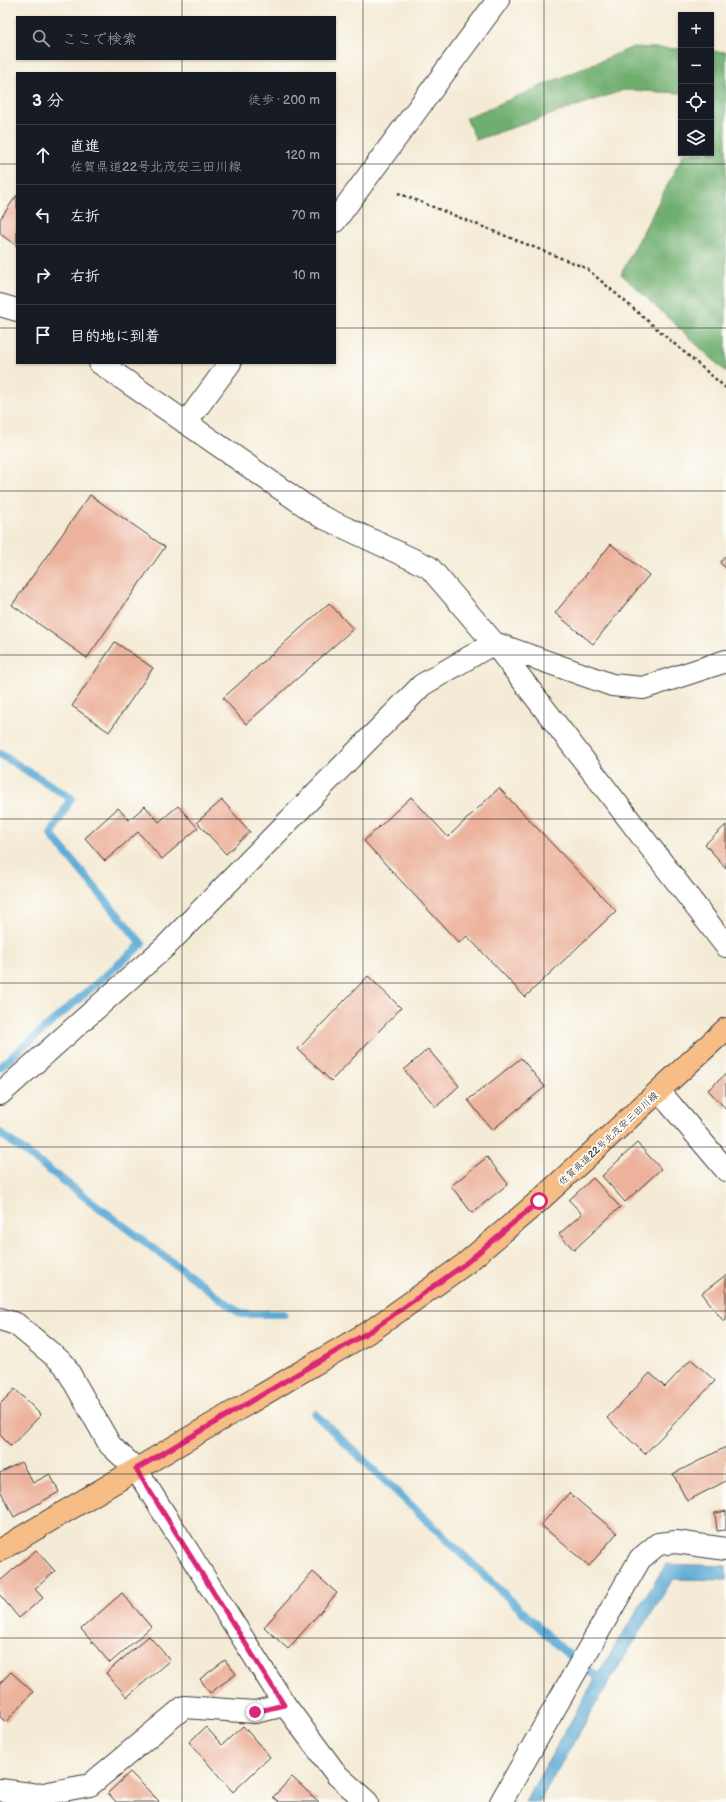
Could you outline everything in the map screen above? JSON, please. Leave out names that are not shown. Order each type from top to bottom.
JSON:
[{"type":"main road","name":"佐賀県道22号北茂安三田川線","points":[[0,1550],[372,1330],[465,1264],[539,1201],[726,1029]]},
{"type":"street","points":[[336,220],[498,0]]},
{"type":"street","points":[[0,306],[16,310]]},
{"type":"street","points":[[101,364],[320,516],[429,567],[494,643],[726,946]]},
{"type":"street","points":[[186,423],[229,364]]},
{"type":"street","points":[[0,1094],[166,946],[422,685],[494,643],[612,685],[643,688],[726,661]]},
{"type":"street","points":[[659,1091],[726,1170]]},
{"type":"street","points":[[0,1319],[16,1324],[64,1364],[110,1445],[136,1469],[284,1705],[337,1775],[367,1802]]},
{"type":"street","points":[[501,1802],[640,1559],[658,1544],[676,1542],[726,1549]]},
{"type":"street","points":[[0,1790],[38,1795],[91,1793],[184,1707],[255,1712],[284,1705]]},
{"type":"path","points":[[398,192],[586,268],[726,388]]},
{"type":"green space","points":[[633,47],[678,49],[678,93],[624,90],[476,140],[466,118]]},
{"type":"green space","points":[[714,51],[726,52],[726,372],[621,274],[682,156],[714,156]]},
{"type":"water","points":[[666,1564],[726,1566],[726,1580],[673,1579],[609,1682],[539,1802],[525,1802],[599,1672]]},
{"type":"building","points":[[16,196],[16,245],[0,234],[0,219]]},
{"type":"building","points":[[90,495],[165,547],[87,658],[12,605]]},
{"type":"building","points":[[611,544],[649,575],[593,644],[555,613]]},
{"type":"building","points":[[726,555],[726,568],[720,563]]},
{"type":"building","points":[[329,603],[353,629],[246,724],[223,698]]},
{"type":"building","points":[[115,642],[153,668],[109,732],[72,706]]},
{"type":"building","points":[[499,788],[616,911],[525,997],[467,936],[459,943],[364,841],[411,797],[448,837]]},
{"type":"building","points":[[222,800],[250,832],[226,854],[197,822]]},
{"type":"building","points":[[145,806],[159,822],[178,806],[198,828],[162,859],[138,832],[105,861],[85,838],[118,808],[129,820]]},
{"type":"building","points":[[726,825],[726,868],[705,844]]},
{"type":"building","points":[[368,976],[401,1008],[331,1081],[298,1049]]},
{"type":"building","points":[[428,1049],[459,1086],[436,1107],[404,1070]]},
{"type":"building","points":[[521,1058],[545,1087],[492,1130],[468,1100]]},
{"type":"building","points":[[726,1074],[726,1109],[708,1090]]},
{"type":"building","points":[[637,1143],[661,1169],[625,1202],[602,1176]]},
{"type":"building","points":[[487,1157],[508,1184],[472,1213],[451,1186]]},
{"type":"building","points":[[593,1178],[620,1207],[574,1250],[559,1234],[582,1214],[569,1200]]},
{"type":"building","points":[[726,1275],[726,1320],[724,1322],[702,1293]]},
{"type":"building","points":[[691,1359],[715,1381],[645,1454],[607,1418],[650,1373],[665,1387]]},
{"type":"building","points":[[15,1389],[41,1415],[11,1446],[0,1435],[0,1404]]},
{"type":"building","points":[[726,1447],[726,1481],[687,1501],[673,1474]]},
{"type":"building","points":[[21,1462],[33,1483],[50,1474],[59,1492],[14,1517],[0,1490],[0,1473]]},
{"type":"building","points":[[569,1493],[617,1533],[589,1566],[541,1525]]},
{"type":"building","points":[[726,1511],[726,1530],[717,1531],[715,1513]]},
{"type":"building","points":[[36,1550],[55,1571],[35,1589],[43,1598],[19,1618],[0,1595],[0,1581]]},
{"type":"building","points":[[313,1572],[337,1593],[288,1649],[264,1627]]},
{"type":"building","points":[[122,1593],[151,1627],[110,1663],[81,1629]]},
{"type":"building","points":[[149,1636],[170,1660],[127,1697],[106,1673]]},
{"type":"building","points":[[225,1660],[236,1674],[210,1693],[200,1679]]},
{"type":"building","points":[[11,1672],[33,1692],[6,1722],[0,1717],[0,1683]]},
{"type":"building","points":[[243,1726],[270,1757],[233,1792],[189,1742],[206,1727],[222,1745]]},
{"type":"building","points":[[130,1772],[159,1801],[158,1802],[116,1802],[108,1793]]},
{"type":"building","points":[[292,1777],[319,1802],[279,1802],[273,1797]]},
{"type":"waterway","points":[[0,754],[71,798],[51,835],[142,944],[0,1067]]},
{"type":"waterway","points":[[0,1133],[241,1314],[284,1314]]},
{"type":"waterway","points":[[315,1414],[563,1650],[602,1681],[601,1683]]},
{"type":"route","points":[[255,1712],[284,1705],[136,1469],[372,1330],[465,1264],[539,1201]]}]
